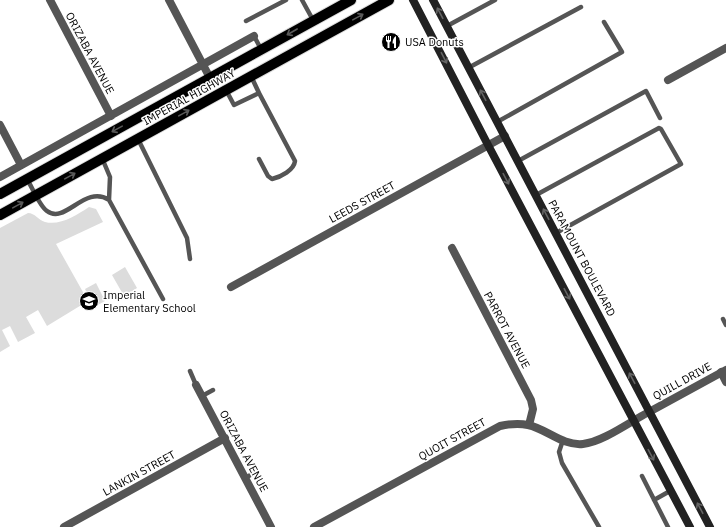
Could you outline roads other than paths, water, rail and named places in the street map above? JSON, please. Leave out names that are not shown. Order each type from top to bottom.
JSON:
[{"type":"main road","name":"IMPERIAL HIGHWAY","points":[[0,215],[389,0]]},
{"type":"main road","points":[[413,0],[690,527]]},
{"type":"main road","name":"PARAMOUNT BOULEVARD","points":[[433,0],[710,527]]},
{"type":"main road","name":"IMPERIAL HIGHWAY","points":[[0,194],[347,1]]},
{"type":"street","name":"ORIZABA AVENUE","points":[[50,0],[111,116]]},
{"type":"street","points":[[169,0],[210,78]]},
{"type":"street","name":"IMPERIAL HIGHWAY","points":[[0,177],[254,36]]},
{"type":"street","points":[[668,80],[726,48]]},
{"type":"street","points":[[0,125],[21,165]]},
{"type":"street","name":"LEEDS STREET","points":[[230,287],[505,136]]},
{"type":"street","name":"PARROT AVENUE","points":[[452,248],[532,400],[533,409],[529,425]]},
{"type":"street","points":[[724,371],[726,382]]},
{"type":"street","name":"QUILL DRIVE","points":[[649,412],[724,371]]},
{"type":"street","name":"ORIZABA AVENUE","points":[[196,385],[271,527]]},
{"type":"street","name":"QUOIT STREET","points":[[314,527],[490,430],[510,424],[529,425],[575,444],[588,443],[649,412]]},
{"type":"street","name":"LANKIN STREET","points":[[64,527],[225,438]]},
{"type":"lane","points":[[246,21],[286,0]]},
{"type":"lane","points":[[302,0],[313,20]]},
{"type":"lane","points":[[446,26],[495,0]]},
{"type":"lane","points":[[468,68],[581,7]]},
{"type":"lane","points":[[497,122],[622,52],[604,22]]},
{"type":"lane","points":[[254,36],[261,49]]},
{"type":"lane","points":[[251,76],[295,161],[292,169],[272,179],[268,176],[259,159]]},
{"type":"lane","points":[[226,90],[234,105],[259,93]]},
{"type":"lane","points":[[518,161],[646,91],[660,118]]},
{"type":"lane","points":[[536,195],[659,128],[662,129],[681,164],[556,233]]},
{"type":"lane","points":[[138,139],[187,238],[190,259]]},
{"type":"lane","points":[[102,158],[110,177],[109,200]]},
{"type":"lane","points":[[27,179],[45,210],[53,214],[60,213],[93,195],[101,195],[109,200],[162,299]]},
{"type":"lane","points":[[723,319],[726,325]]},
{"type":"lane","points":[[190,372],[196,385]]},
{"type":"lane","points":[[202,396],[213,390]]},
{"type":"lane","points":[[563,440],[559,452],[562,463],[599,527]]},
{"type":"lane","points":[[245,478],[256,472]]},
{"type":"lane","points":[[642,476],[668,527]]},
{"type":"lane","points":[[654,500],[670,491]]},
{"type":"place","name":"USA Donuts","points":[[391,42]]},
{"type":"place","name":"Imperial Elementary School","points":[[89,301]]}]
